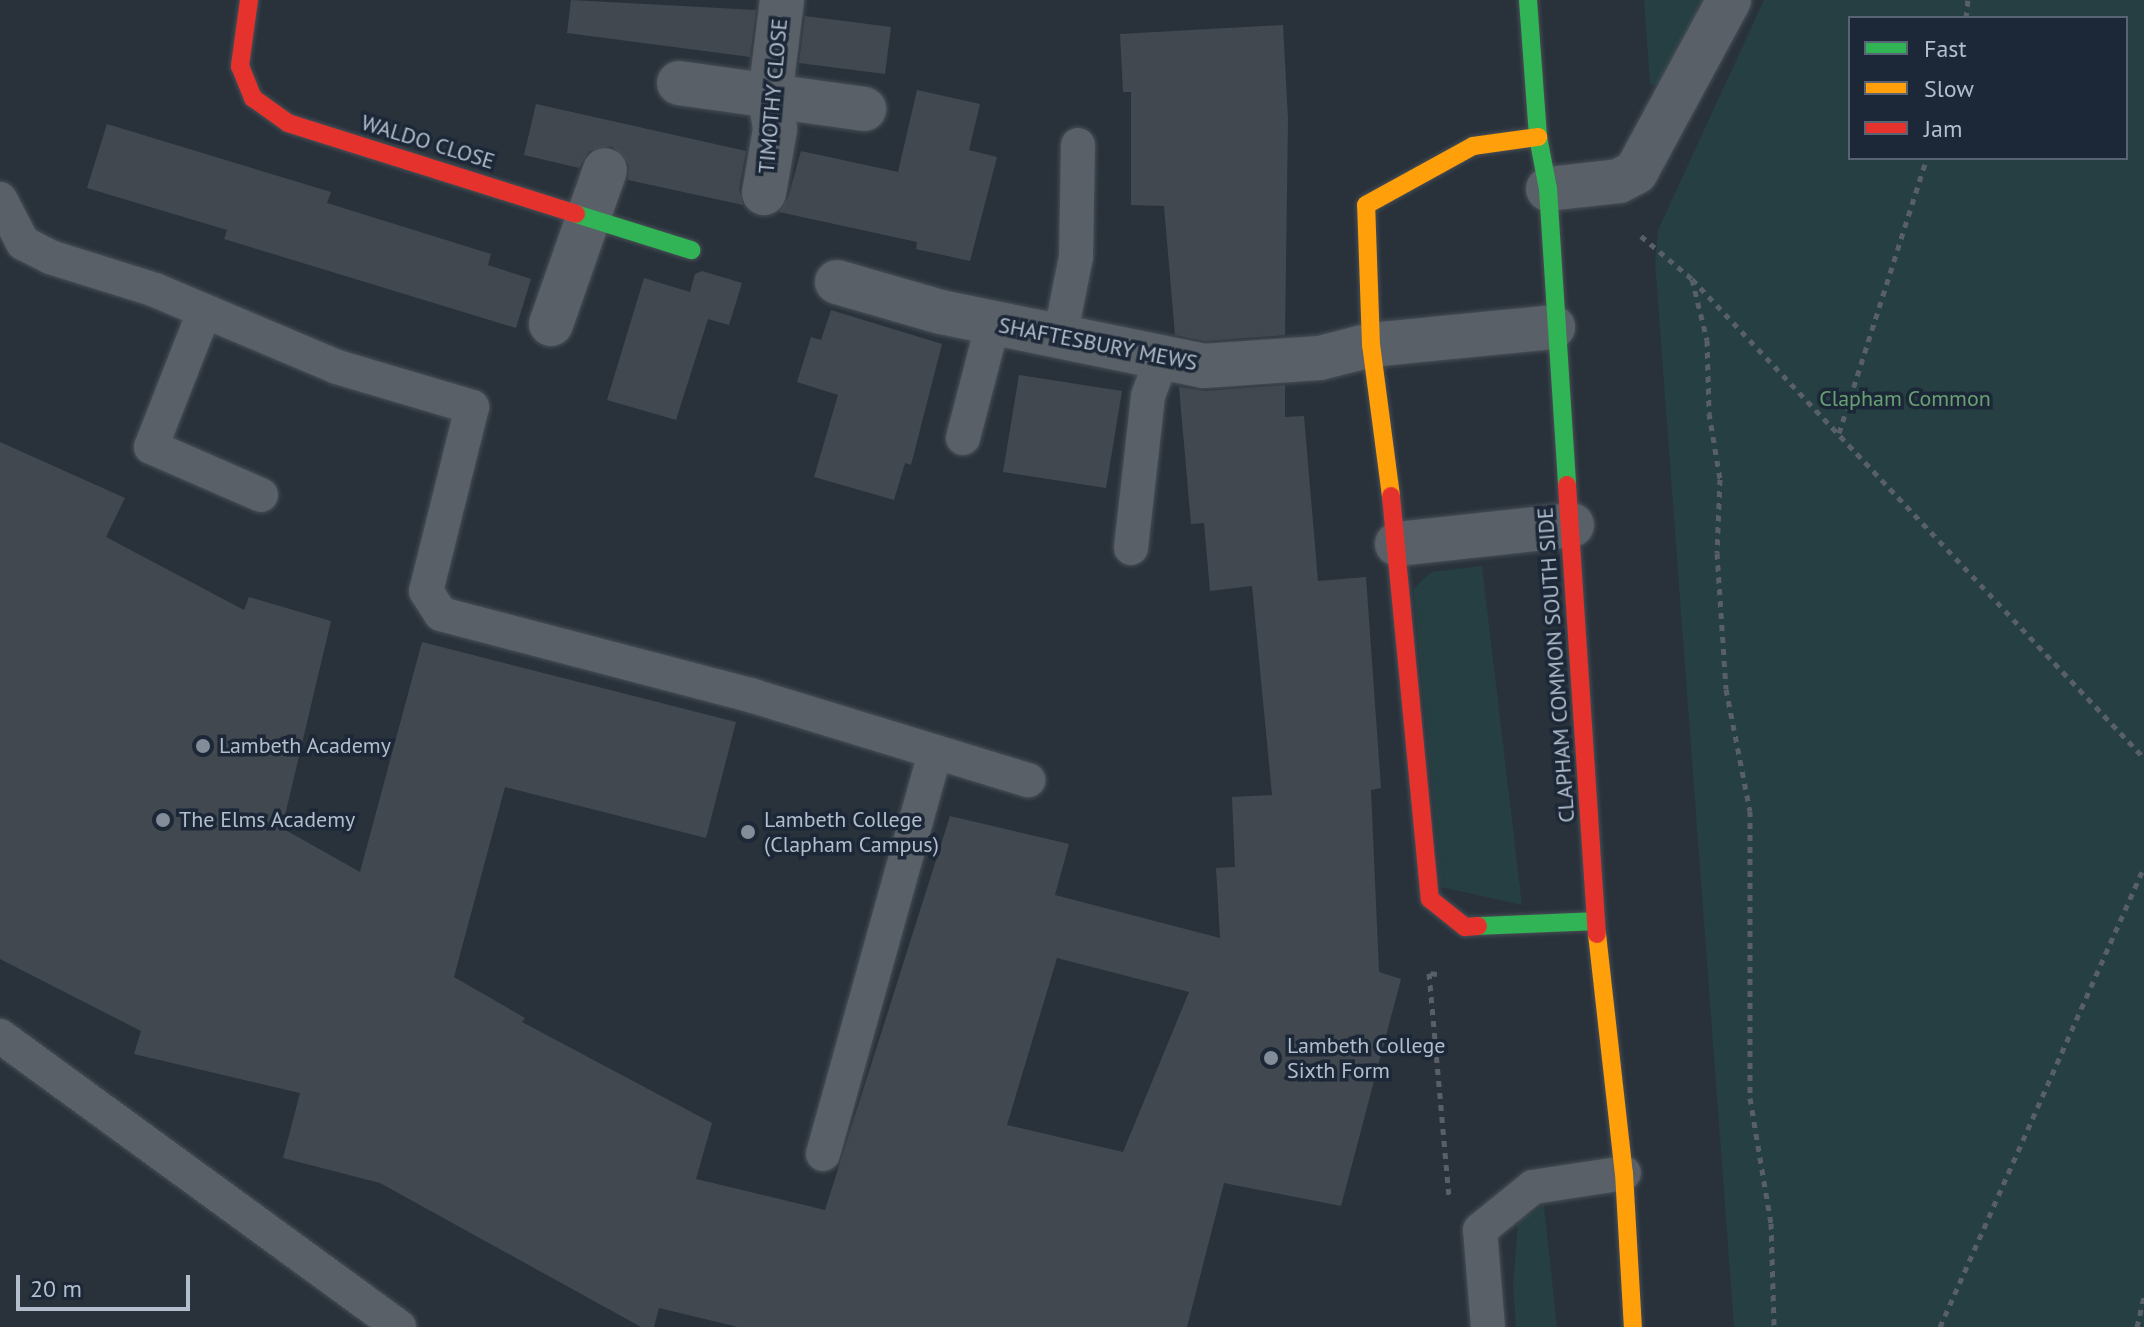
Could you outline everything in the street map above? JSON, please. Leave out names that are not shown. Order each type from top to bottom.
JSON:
[{"type":"main road","name":"WALDO CLOSE","points":[[249,0],[240,66],[253,98],[288,123],[691,250]]},
{"type":"main road","name":"CLAPHAM COMMON SOUTH SIDE","points":[[1528,0],[1538,137],[1548,189],[1553,327],[1572,525],[1596,921],[1624,1173],[1633,1327]]},
{"type":"main road","points":[[1538,137],[1473,146],[1366,205],[1371,345],[1397,544],[1430,899],[1465,927],[1596,921]]},
{"type":"street","name":"TIMOTHY CLOSE","points":[[764,193],[775,129],[770,96],[782,0]]},
{"type":"street","points":[[1548,189],[1619,181],[1636,172],[1729,0]]},
{"type":"street","points":[[679,83],[864,109]]},
{"type":"street","points":[[551,324],[605,170]]},
{"type":"street","name":"SHAFTESBURY MEWS","points":[[837,282],[993,323],[1203,366],[1320,358],[1371,345],[1553,327]]},
{"type":"street","points":[[1397,544],[1572,525]]},
{"type":"lane","points":[[1060,337],[1076,257],[1078,145]]},
{"type":"lane","points":[[0,199],[23,243],[337,367],[472,407],[426,591],[441,614],[753,696],[1028,780]]},
{"type":"lane","points":[[204,312],[151,447],[261,495]]},
{"type":"lane","points":[[963,438],[993,323]]},
{"type":"lane","points":[[1131,548],[1148,396],[1162,358]]},
{"type":"lane","points":[[823,1154],[935,752]]},
{"type":"lane","points":[[0,1036],[399,1327]]},
{"type":"lane","points":[[1488,1327],[1480,1230],[1533,1187],[1624,1173]]},
{"type":"path","points":[[1839,434],[1926,160]]},
{"type":"path","points":[[1641,236],[1692,279],[2144,758]]},
{"type":"path","points":[[1692,279],[1707,340],[1709,413],[1720,479],[1717,553],[1726,689],[1750,811],[1750,1098],[1771,1223],[1774,1327]]},
{"type":"path","points":[[1940,1327],[2144,867]]},
{"type":"path","points":[[1429,973],[1450,1204]]},
{"type":"path","points":[[2137,1327],[2144,1297]]},
{"type":"green space","points":[[1644,0],[1706,0],[1659,86],[1650,84]]},
{"type":"green space","name":"Clapham Common","points":[[1764,0],[2144,0],[2144,1327],[1734,1327],[1655,262],[1658,230]]},
{"type":"green space","points":[[1482,566],[1522,905],[1441,887],[1413,589],[1431,572]]},
{"type":"green space","points":[[1544,1205],[1557,1327],[1516,1327],[1513,1286],[1518,1221]]},
{"type":"building","points":[[571,0],[756,10],[750,57],[567,33]]},
{"type":"building","points":[[805,16],[891,27],[885,74],[799,63]]},
{"type":"building","points":[[1283,25],[1288,119],[1285,335],[1205,341],[1175,335],[1164,206],[1131,205],[1131,92],[1123,92],[1120,34]]},
{"type":"building","points":[[917,90],[980,104],[969,150],[997,157],[970,261],[916,249],[917,242],[779,212],[788,198],[801,151],[898,172]]},
{"type":"building","points":[[536,104],[746,151],[739,189],[743,205],[628,180],[629,165],[612,146],[589,151],[579,168],[524,155]]},
{"type":"building","points":[[107,124],[331,192],[327,203],[491,254],[488,265],[531,279],[516,328],[224,239],[227,230],[87,188]]},
{"type":"building","points":[[702,271],[742,283],[729,325],[708,319],[676,420],[607,400],[644,278],[690,292],[695,274]]},
{"type":"building","points":[[831,310],[942,344],[911,465],[905,463],[894,500],[814,477],[838,395],[797,382],[811,337],[821,340]]},
{"type":"building","points":[[1019,375],[1122,391],[1106,488],[1003,472]]},
{"type":"building","points":[[1285,385],[1285,417],[1304,416],[1318,581],[1366,577],[1381,788],[1371,790],[1379,972],[1401,979],[1341,1206],[1224,1183],[1187,1327],[738,1327],[659,1308],[654,1327],[641,1327],[380,1183],[283,1158],[300,1093],[134,1054],[141,1031],[0,959],[0,442],[125,498],[106,537],[244,610],[249,597],[331,621],[282,828],[360,872],[422,642],[736,722],[706,838],[505,787],[454,977],[525,1018],[522,1022],[712,1123],[696,1179],[825,1210],[950,816],[1069,844],[1055,895],[1220,938],[1216,868],[1235,867],[1232,797],[1272,795],[1252,586],[1210,591],[1204,523],[1191,524],[1179,387],[1205,391]],"holes":[[[1057,958],[1189,992],[1123,1152],[1007,1125]]]},
{"type":"traffic: fast","points":[[1528,0],[1538,137],[1548,189],[1567,485]]},
{"type":"traffic: fast","points":[[576,214],[691,250]]},
{"type":"traffic: fast","points":[[1478,926],[1596,921]]},
{"type":"traffic: slow","points":[[1391,496],[1371,345],[1366,205],[1473,146],[1538,137]]},
{"type":"traffic: slow","points":[[1597,934],[1624,1173],[1633,1327]]},
{"type":"traffic: jam","points":[[249,0],[240,66],[253,98],[288,123],[576,214]]},
{"type":"traffic: jam","points":[[1567,485],[1597,934]]},
{"type":"traffic: jam","points":[[1391,496],[1430,899],[1465,927],[1478,926]]},
{"type":"place","name":"Lambeth Academy","points":[[203,746]]},
{"type":"place","name":"The Elms Academy","points":[[163,820]]},
{"type":"place","name":"Lambeth College (Clapham Campus)","points":[[748,832]]},
{"type":"place","name":"Lambeth College Sixth Form","points":[[1271,1058]]}]
